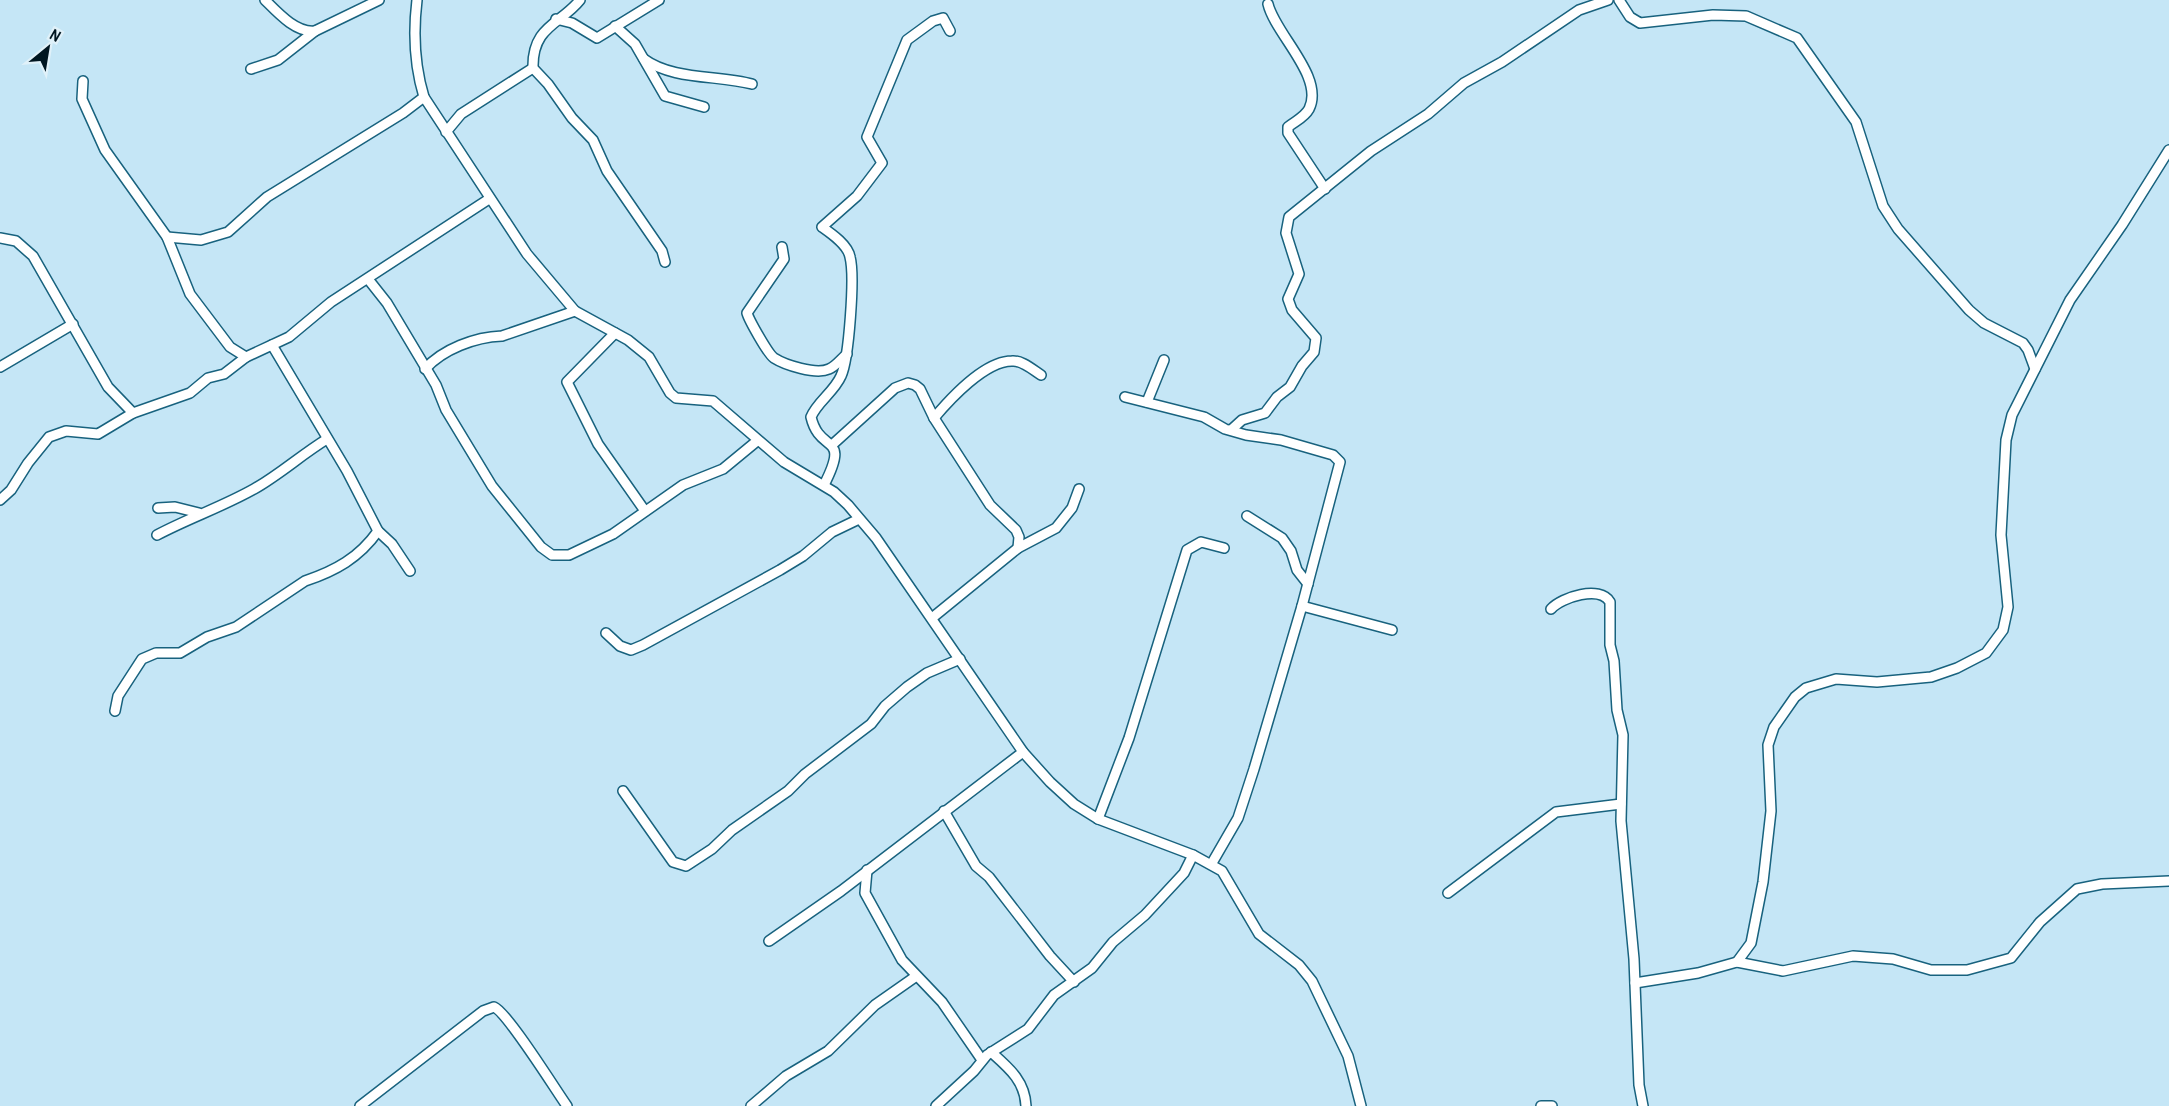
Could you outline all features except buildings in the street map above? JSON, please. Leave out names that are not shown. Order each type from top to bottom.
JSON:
[{"type":"street","points":[[265,0],[294,25],[308,32],[315,31]]},
{"type":"street","points":[[251,69],[278,60],[315,31],[379,0]]},
{"type":"street","points":[[417,0],[414,28],[418,78],[424,97],[526,255],[575,311],[628,339],[649,357],[670,393],[676,398],[713,401],[784,462],[834,492],[859,519],[932,618],[1023,752],[1074,804],[1098,819],[1212,864],[1228,878],[1259,934],[1299,965],[1312,981],[1348,1056],[1361,1106]]},
{"type":"street","points":[[446,132],[461,114],[533,68],[536,46],[556,19],[580,0]]},
{"type":"street","points":[[556,19],[572,23],[597,38],[659,0]]},
{"type":"street","points":[[1231,430],[1242,420],[1265,413],[1277,397],[1290,387],[1316,348],[1316,338],[1289,305],[1288,294],[1299,274],[1286,227],[1294,210],[1325,189],[1371,151],[1428,114],[1464,83],[1502,62],[1579,10],[1608,0]]},
{"type":"street","points":[[1619,0],[1630,17],[1640,23],[1713,15],[1746,16],[1797,39],[1856,122],[1883,206],[1898,229],[1969,310],[1984,323],[2023,343],[2035,369]]},
{"type":"street","points":[[1269,4],[1280,33],[1291,44],[1302,64],[1312,99],[1309,109],[1288,127],[1288,133],[1325,189]]},
{"type":"street","points":[[824,485],[837,461],[832,445],[818,433],[812,417],[837,384],[847,354],[851,311],[850,255],[838,239],[822,227],[857,196],[882,163],[867,137],[907,40],[933,21],[943,18],[950,31]]},
{"type":"street","points":[[615,26],[632,41],[665,96],[704,107]]},
{"type":"street","points":[[644,59],[684,75],[731,78],[752,84]]},
{"type":"street","points":[[533,68],[549,84],[565,109],[593,140],[602,161],[662,251],[665,262]]},
{"type":"street","points":[[83,81],[82,99],[105,150],[167,237],[190,294],[230,346],[246,357]]},
{"type":"street","points":[[167,237],[201,240],[228,232],[267,197],[403,113],[424,97]]},
{"type":"street","points":[[1737,962],[1750,944],[1763,882],[1771,811],[1768,745],[1774,727],[1795,697],[1806,688],[1836,679],[1899,681],[1948,671],[1986,653],[2003,630],[2008,607],[2001,535],[2006,440],[2012,415],[2070,300],[2122,225],[2169,150]]},
{"type":"street","points":[[0,500],[11,490],[41,444],[49,437],[66,430],[98,434],[133,412],[190,393],[203,381],[230,371],[246,357],[290,337],[331,302],[489,199]]},
{"type":"street","points":[[0,238],[16,241],[33,256],[108,387],[133,412]]},
{"type":"street","points":[[782,247],[784,259],[747,313],[750,321],[773,358],[795,366],[822,371],[831,369],[847,354]]},
{"type":"street","points":[[368,279],[387,303],[436,385],[446,410],[492,486],[547,552],[557,556],[569,555],[613,534],[683,485],[723,469],[758,441]]},
{"type":"street","points":[[425,369],[443,352],[502,336],[575,311]]},
{"type":"street","points":[[0,367],[73,324]]},
{"type":"street","points":[[615,333],[567,382],[598,444],[645,511]]},
{"type":"street","points":[[272,345],[347,471],[378,531],[392,544],[411,571]]},
{"type":"street","points":[[1147,402],[1164,360]]},
{"type":"street","points":[[934,418],[958,389],[1001,364],[1018,362],[1041,375]]},
{"type":"street","points":[[832,445],[901,384],[915,385],[920,389],[934,418],[990,505],[1016,530],[1019,537],[1018,548]]},
{"type":"street","points":[[1125,397],[1204,417],[1231,430],[1254,437],[1281,440],[1333,455],[1340,462],[1302,606],[1238,818],[1212,864]]},
{"type":"street","points":[[157,535],[199,513],[214,510],[255,488],[327,439]]},
{"type":"street","points":[[932,618],[1018,548],[1056,528],[1072,508],[1079,489]]},
{"type":"street","points":[[158,508],[175,507],[199,513]]},
{"type":"street","points":[[1247,516],[1286,542],[1297,570],[1308,584]]},
{"type":"street","points":[[606,633],[620,646],[631,650],[643,645],[780,570],[803,556],[832,532],[859,519]]},
{"type":"street","points":[[116,711],[118,696],[142,659],[156,653],[180,653],[207,637],[236,627],[305,581],[316,579],[346,564],[367,547],[378,531]]},
{"type":"street","points":[[1098,819],[1130,738],[1187,550],[1201,543],[1224,548]]},
{"type":"street","points":[[1551,609],[1560,602],[1592,594],[1605,596],[1611,602],[1610,645],[1614,661],[1617,710],[1623,735],[1621,804],[1635,983],[1639,1085],[1643,1106]]},
{"type":"street","points":[[1302,606],[1392,630]]},
{"type":"street","points":[[623,791],[673,862],[686,866],[788,791],[805,774],[871,724],[885,706],[908,687],[927,674],[960,659]]},
{"type":"street","points":[[769,941],[1023,752]]},
{"type":"street","points":[[1448,893],[1556,812],[1621,804]]},
{"type":"street","points":[[944,811],[976,866],[989,876],[1050,956],[1074,982]]},
{"type":"street","points":[[936,1106],[974,1071],[982,1060],[1028,1029],[1054,994],[1092,968],[1113,942],[1154,905],[1184,873],[1192,855]]},
{"type":"street","points":[[867,870],[864,888],[867,898],[902,960],[942,1002],[982,1060]]},
{"type":"street","points":[[1635,983],[1698,973],[1737,962],[1782,971],[1853,956],[1893,959],[1931,970],[1967,970],[2011,958],[2040,922],[2077,889],[2102,884],[2169,881]]},
{"type":"street","points":[[1750,944],[1756,965]]},
{"type":"street","points":[[751,1106],[786,1076],[828,1051],[875,1005],[915,976]]},
{"type":"street","points":[[360,1106],[483,1011],[494,1007],[503,1011],[510,1020],[524,1045],[567,1106]]},
{"type":"street","points":[[992,1052],[1015,1073],[1025,1096],[1026,1106]]},
{"type":"street","points":[[1541,1106],[1552,1106]]}]
